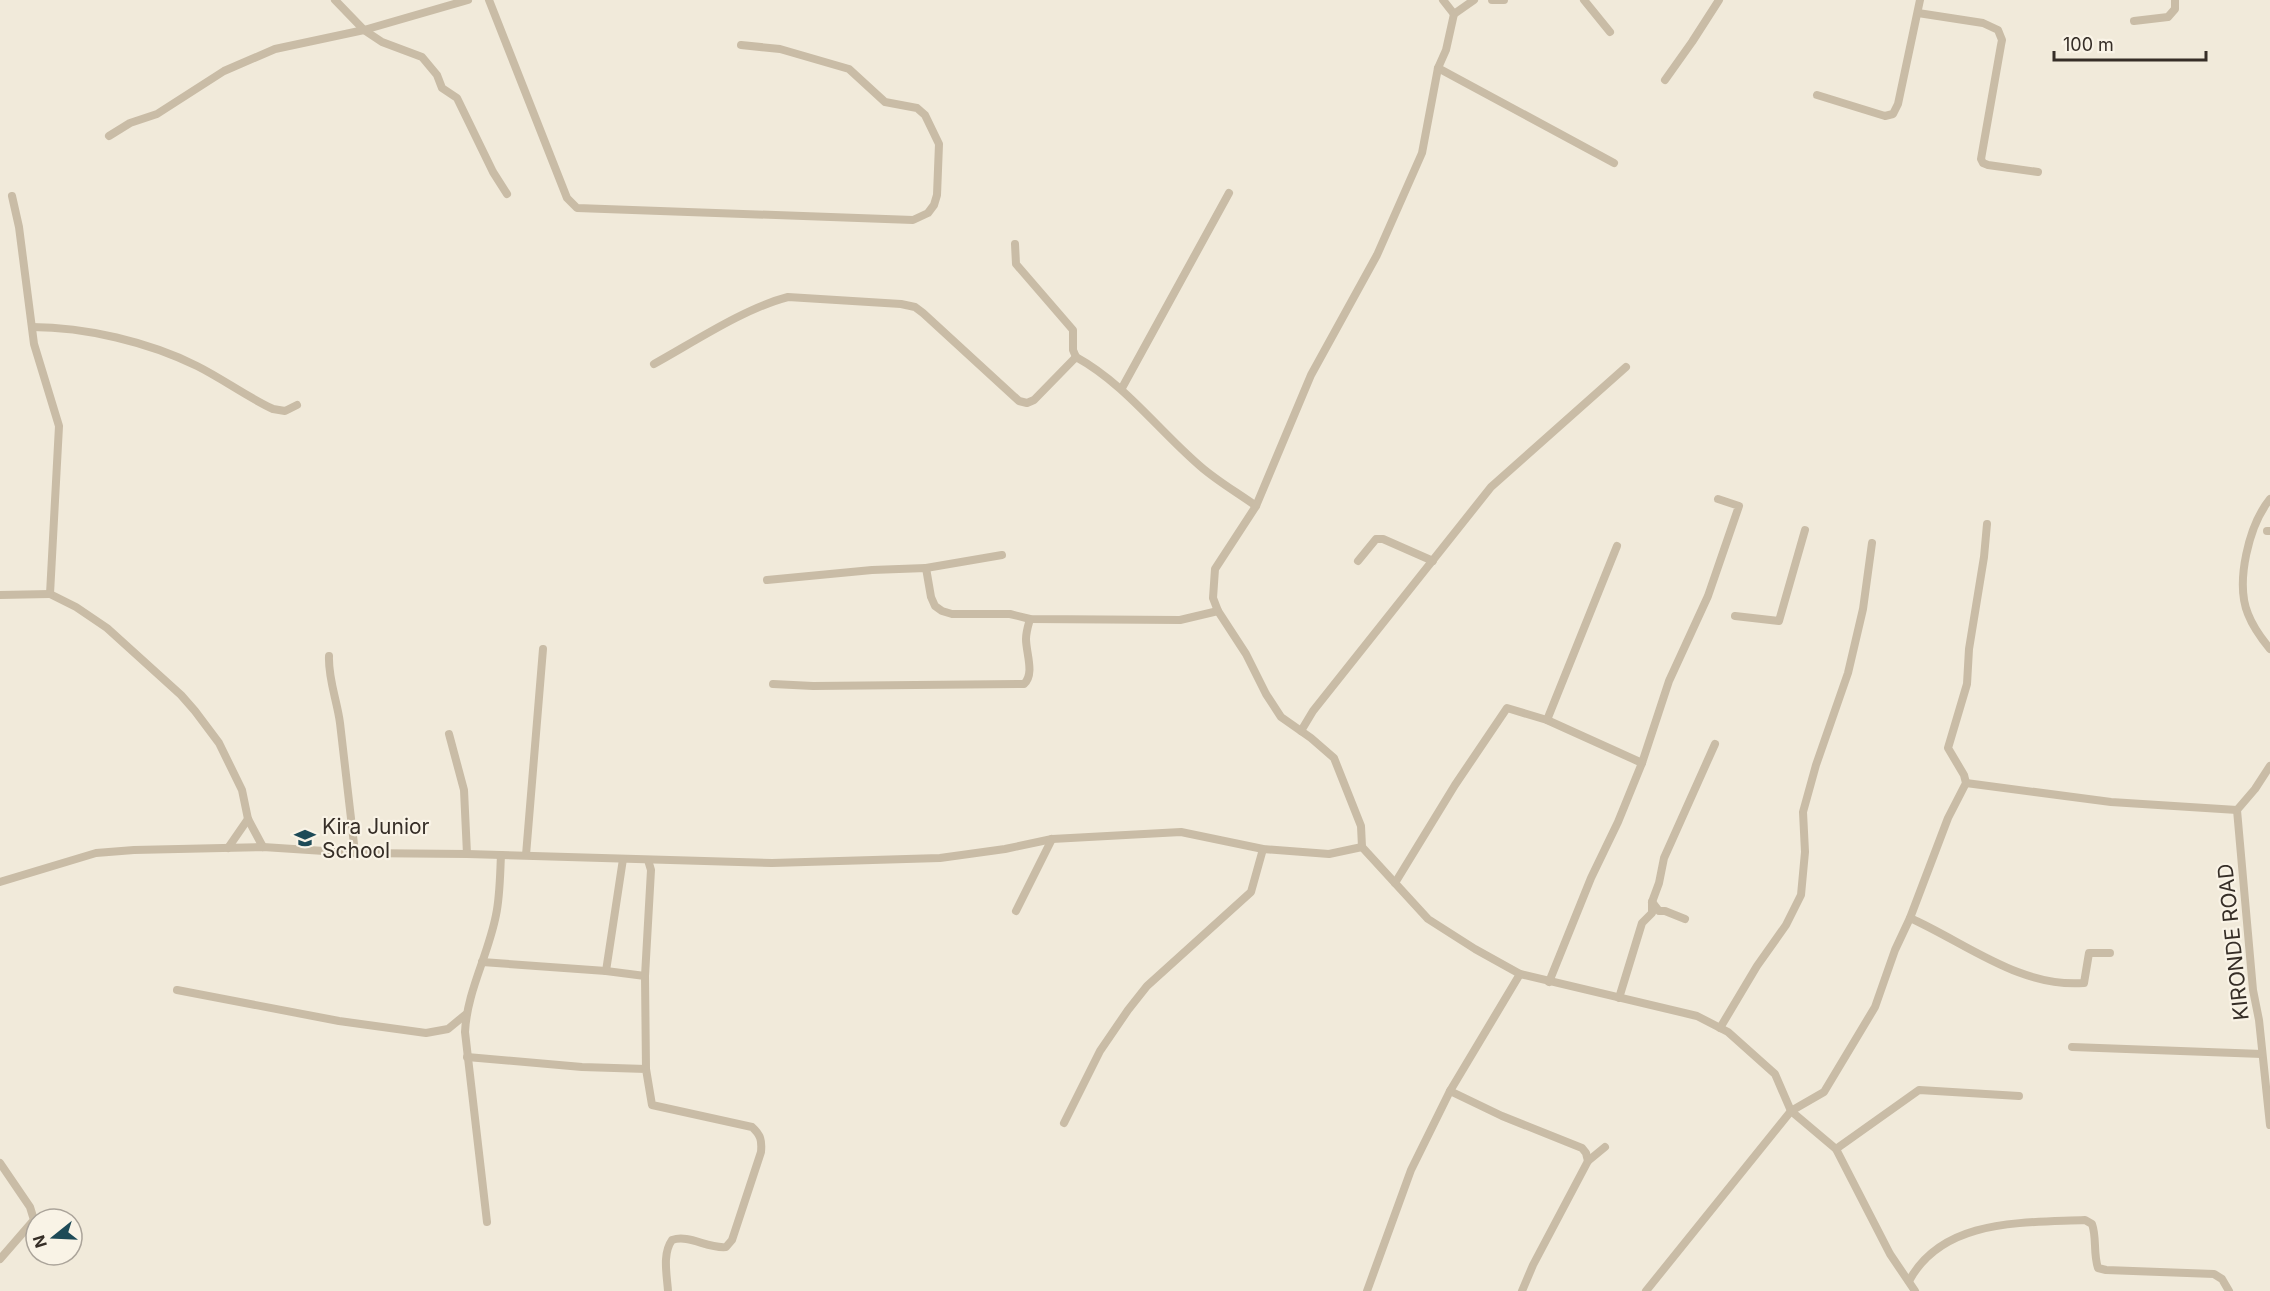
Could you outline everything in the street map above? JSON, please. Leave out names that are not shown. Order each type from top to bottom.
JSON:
[{"type":"street","points":[[335,0],[364,30],[382,42],[422,57],[437,75],[442,88],[456,98],[493,172],[507,194]]},
{"type":"street","points":[[109,136],[130,123],[157,114],[224,71],[275,49],[364,30],[468,0]]},
{"type":"street","points":[[489,0],[567,198],[577,208],[913,220],[928,213],[937,195],[939,144],[925,115],[917,108],[885,102],[849,69],[780,49],[741,45]]},
{"type":"street","points":[[1443,0],[1455,14]]},
{"type":"street","points":[[1474,0],[1455,14],[1446,50],[1438,68],[1422,153],[1377,255],[1311,375],[1256,506],[1215,569],[1213,598],[1218,611],[1246,654],[1266,694],[1281,717],[1334,758],[1361,826],[1362,847],[1428,919],[1520,974],[1697,1016],[1728,1032],[1775,1074],[1791,1111],[1836,1149],[1890,1254],[1915,1291]]},
{"type":"street","points":[[1492,0],[1504,0]]},
{"type":"street","points":[[1584,0],[1610,32]]},
{"type":"street","points":[[1665,80],[1719,0]]},
{"type":"street","points":[[1817,95],[1885,116],[1893,114],[1898,104],[1920,0]]},
{"type":"street","points":[[2134,21],[2169,17],[2175,9],[2175,0]]},
{"type":"street","points":[[1918,13],[1983,23],[1998,30],[2001,45],[1981,159],[1988,165],[2038,172]]},
{"type":"street","points":[[1438,68],[1614,163]]},
{"type":"street","points":[[1122,388],[1229,193]]},
{"type":"street","points":[[12,196],[39,366],[59,426],[50,594]]},
{"type":"street","points":[[1015,244],[1016,264],[1073,330],[1072,350],[1076,357],[1122,388],[1201,467],[1256,506]]},
{"type":"street","points":[[654,364],[771,301],[788,297],[901,304],[915,307],[1019,401],[1027,403],[1034,400],[1076,357]]},
{"type":"street","points":[[32,327],[67,328],[139,344],[197,366],[273,409],[285,411],[297,405]]},
{"type":"street","points":[[1301,731],[1313,711],[1491,487],[1626,367]]},
{"type":"street","points":[[1549,981],[1642,763],[1669,681],[1708,596],[1739,506],[1718,499]]},
{"type":"street","points":[[2270,499],[2253,528],[2245,563],[2244,593],[2247,612],[2258,635],[2270,649]]},
{"type":"street","points":[[1646,1291],[1791,1111],[1824,1092],[1875,1007],[1895,950],[1911,918],[1948,818],[1966,783],[1964,775],[1948,748],[1968,684],[1969,649],[1987,524]]},
{"type":"street","points":[[1735,616],[1779,621],[1805,530]]},
{"type":"street","points":[[1358,561],[1376,539],[1383,538],[1433,561]]},
{"type":"street","points":[[1720,1028],[1757,966],[1786,925],[1801,895],[1805,852],[1803,812],[1816,765],[1848,673],[1863,609],[1872,543]]},
{"type":"street","points":[[1548,720],[1617,546]]},
{"type":"street","points":[[767,580],[872,570],[926,568],[1002,555]]},
{"type":"street","points":[[926,568],[931,597],[935,606],[952,614],[1010,614],[1030,619],[1180,620],[1218,611]]},
{"type":"street","points":[[0,595],[50,594],[76,607],[107,628],[181,695],[219,743],[242,790],[248,819],[263,847]]},
{"type":"street","points":[[773,684],[813,686],[1024,684],[1028,681],[1029,673],[1026,641],[1030,619]]},
{"type":"street","points":[[526,855],[543,649]]},
{"type":"street","points":[[329,656],[328,673],[339,712],[355,853]]},
{"type":"street","points":[[1395,883],[1455,785],[1507,708],[1548,720],[1642,763]]},
{"type":"street","points":[[449,734],[464,790],[466,854]]},
{"type":"street","points":[[1619,998],[1642,923],[1652,913],[1652,902],[1664,858],[1715,744]]},
{"type":"street","points":[[1966,783],[2111,802],[2237,810],[2255,789],[2270,766]]},
{"type":"street","name":"KIRONDE ROAD","points":[[2237,810],[2253,990],[2259,1020],[2270,1125]]},
{"type":"street","points":[[228,848],[248,819]]},
{"type":"street","points":[[0,882],[96,853],[134,850],[263,847],[355,853],[526,855],[772,863],[929,859],[1005,849],[1052,838],[1181,832],[1263,849],[1329,854],[1362,847]]},
{"type":"street","points":[[1016,911],[1052,838]]},
{"type":"street","points":[[1064,1123],[1100,1051],[1147,986],[1170,968],[1251,892],[1263,849]]},
{"type":"street","points":[[487,1222],[467,1058],[465,1015],[496,916],[501,855]]},
{"type":"street","points":[[606,971],[623,859]]},
{"type":"street","points":[[648,860],[651,870],[645,976],[646,1069],[652,1105],[752,1127],[760,1136],[762,1144],[732,1240],[726,1246],[719,1248],[682,1239],[672,1240],[667,1254],[668,1291]]},
{"type":"street","points":[[1652,902],[1659,911],[1685,919]]},
{"type":"street","points":[[1911,918],[2023,974],[2058,983],[2084,983],[2089,952],[2110,953]]},
{"type":"street","points":[[482,962],[645,976]]},
{"type":"street","points":[[1366,1291],[1411,1170],[1450,1091],[1520,974]]},
{"type":"street","points":[[177,990],[339,1021],[426,1034],[448,1029],[465,1015]]},
{"type":"street","points":[[2072,1047],[2262,1054]]},
{"type":"street","points":[[467,1058],[582,1067],[646,1069]]},
{"type":"street","points":[[1836,1149],[1919,1090],[2019,1096]]},
{"type":"street","points":[[1450,1091],[1502,1116],[1582,1148],[1588,1161]]},
{"type":"street","points":[[1522,1291],[1533,1265],[1588,1161],[1605,1147]]},
{"type":"street","points":[[0,1163],[25,1198],[34,1216],[32,1224],[0,1259]]},
{"type":"street","points":[[1909,1281],[1930,1252],[1970,1232],[2010,1225],[2085,1220],[2092,1224],[2095,1231],[2095,1258],[2098,1268],[2214,1274],[2222,1279],[2229,1291]]},
{"type":"place","name":"Kira Junior School","points":[[305,838]]}]
